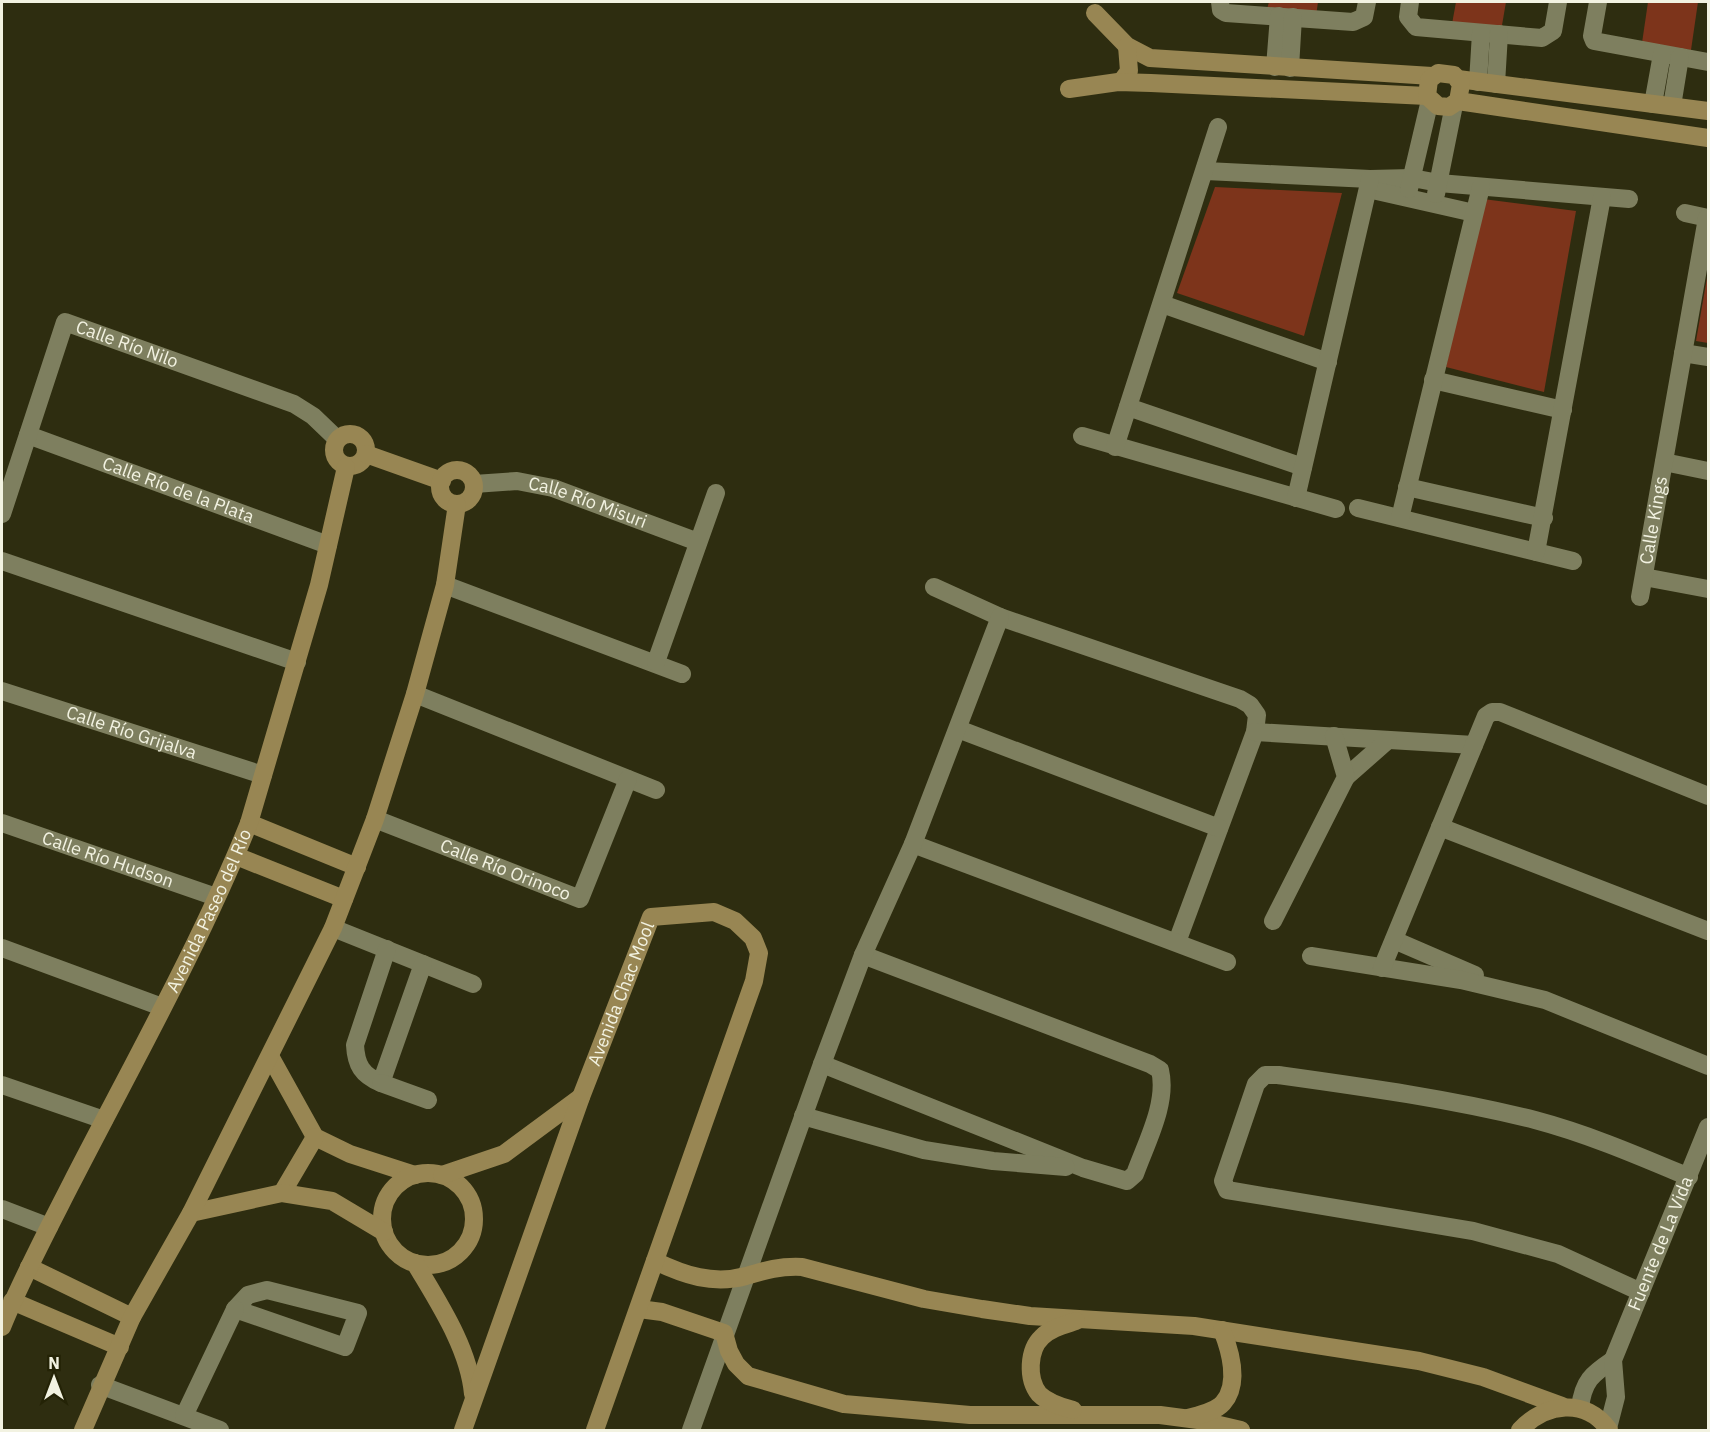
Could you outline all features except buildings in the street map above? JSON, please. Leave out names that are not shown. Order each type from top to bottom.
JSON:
[{"type":"street","points":[[1220,2],[1221,10],[1226,12],[1360,21],[1364,17],[1367,2]]},
{"type":"street","points":[[1410,2],[1408,17],[1416,27],[1542,38],[1553,31],[1558,2]]},
{"type":"street","points":[[1598,2],[1592,36],[1594,41],[1708,62]]},
{"type":"street","points":[[1095,12],[1127,46],[1150,58],[1432,76],[1449,72],[1458,79],[1708,111]]},
{"type":"street","points":[[1282,67],[1286,17]]},
{"type":"street","points":[[1478,82],[1490,34]]},
{"type":"street","points":[[1490,34],[1496,84]]},
{"type":"street","points":[[1121,82],[1129,71],[1127,46]]},
{"type":"street","points":[[1653,104],[1671,56]]},
{"type":"street","points":[[1671,56],[1672,106]]},
{"type":"street","points":[[1198,86],[1196,74],[1202,63]]},
{"type":"street","points":[[1407,198],[1428,98],[1426,85],[1432,76]]},
{"type":"street","points":[[1434,204],[1456,103],[1462,90],[1458,79]]},
{"type":"street","points":[[1069,89],[1121,82],[1428,98],[1443,107],[1456,103],[1708,138]]},
{"type":"street","points":[[1115,447],[1206,171],[1218,127]]},
{"type":"street","points":[[1206,171],[1369,184],[1412,178],[1438,183],[1629,199]]},
{"type":"street","points":[[1369,184],[1407,198],[1474,213]]},
{"type":"street","points":[[1296,498],[1369,184]]},
{"type":"street","points":[[1400,518],[1481,186]]},
{"type":"street","points":[[1536,552],[1602,197]]},
{"type":"street","name":"Calle Kings","points":[[1640,597],[1708,218],[1685,213]]},
{"type":"street","points":[[1162,304],[1328,362]]},
{"type":"street","name":"Calle Río Nilo","points":[[2,514],[65,322],[294,404],[313,416],[337,439]]},
{"type":"street","points":[[1683,353],[1708,357]]},
{"type":"street","points":[[1433,380],[1563,410]]},
{"type":"street","points":[[1128,407],[1303,467]]},
{"type":"street","points":[[346,434],[357,436],[365,443],[366,454],[357,465],[346,467],[335,458],[333,448],[337,439],[346,434]]},
{"type":"street","name":"Calle Río de la Plata","points":[[28,435],[328,545]]},
{"type":"street","points":[[1082,436],[1336,509]]},
{"type":"street","points":[[366,454],[442,481]]},
{"type":"street","name":"Calle Kings","points":[[1664,462],[1708,471]]},
{"type":"street","name":"Avenida Paseo del Río","points":[[2,1327],[29,1266],[162,1007],[236,856],[249,823],[297,662],[346,467]]},
{"type":"street","points":[[459,470],[469,475],[474,484],[470,498],[457,504],[444,496],[442,481],[448,473],[459,470]]},
{"type":"street","name":"Calle Río Misuri","points":[[474,484],[517,481],[553,488],[698,542]]},
{"type":"street","points":[[1407,487],[1544,518]]},
{"type":"street","points":[[656,662],[716,492]]},
{"type":"street","points":[[83,1431],[100,1385],[120,1347],[132,1317],[191,1212],[333,928],[375,819],[415,694],[445,585],[457,504]]},
{"type":"street","points":[[1358,508],[1573,561]]},
{"type":"street","points":[[2,561],[297,662]]},
{"type":"street","name":"Calle Kings","points":[[1644,577],[1708,589]]},
{"type":"street","points":[[445,585],[656,662],[682,674]]},
{"type":"street","points":[[934,587],[1000,617],[1240,699],[1250,705],[1257,715],[1255,732],[1177,942]]},
{"type":"street","points":[[691,1431],[724,1333],[822,1064],[864,955],[914,844],[1000,617]]},
{"type":"street","name":"Calle Río Grijalva","points":[[2,691],[263,775]]},
{"type":"street","points":[[415,694],[656,790]]},
{"type":"street","points":[[1382,968],[1485,716],[1492,712],[1500,712],[1708,796]]},
{"type":"street","points":[[958,729],[1219,828]]},
{"type":"street","points":[[1255,732],[1473,744]]},
{"type":"street","points":[[1334,736],[1346,777]]},
{"type":"street","points":[[1273,921],[1346,777],[1388,740]]},
{"type":"street","name":"Calle Río Orinoco","points":[[375,819],[580,899],[628,779]]},
{"type":"street","name":"Calle Río Hudson","points":[[2,823],[216,897]]},
{"type":"street","points":[[249,823],[357,867]]},
{"type":"street","points":[[1440,827],[1708,931]]},
{"type":"street","points":[[914,844],[1227,962]]},
{"type":"street","points":[[236,856],[344,899]]},
{"type":"street","name":"Avenida Chac Mool","points":[[463,1431],[581,1097],[651,917],[714,912],[735,921],[753,938],[759,953],[754,981],[595,1431]]},
{"type":"street","points":[[333,928],[473,984]]},
{"type":"street","points":[[1394,940],[1509,990]]},
{"type":"street","points":[[2,948],[162,1007]]},
{"type":"street","points":[[387,949],[355,1045],[356,1060],[366,1077],[429,1100]]},
{"type":"street","points":[[822,1064],[1083,1168],[1127,1181],[1135,1174],[1161,1096],[1160,1070],[1150,1064],[864,955]]},
{"type":"street","points":[[1311,956],[1509,990],[1545,1000],[1708,1066]]},
{"type":"street","points":[[381,1083],[423,964]]},
{"type":"street","points":[[270,1056],[315,1137],[350,1154],[415,1175],[442,1175],[504,1154],[581,1097]]},
{"type":"street","points":[[1641,1292],[1558,1254],[1473,1230],[1227,1190],[1223,1181],[1256,1084],[1265,1075],[1278,1075],[1478,1107],[1537,1121],[1618,1147],[1689,1177]]},
{"type":"street","points":[[2,1085],[104,1120]]},
{"type":"street","points":[[803,1116],[924,1150],[993,1161],[1083,1168]]},
{"type":"street","name":"Fuente de La Vida","points":[[1608,1429],[1617,1397],[1613,1360],[1708,1127]]},
{"type":"street","points":[[282,1193],[315,1137]]},
{"type":"street","points":[[415,1175],[402,1181],[385,1203],[382,1217],[384,1232],[391,1246],[402,1256],[415,1263],[430,1264],[444,1262],[457,1255],[467,1244],[473,1231],[472,1203],[465,1190],[442,1175]]},
{"type":"street","points":[[191,1212],[282,1193],[332,1201],[384,1232]]},
{"type":"street","points":[[2,1209],[49,1227]]},
{"type":"street","points":[[655,1260],[681,1273],[722,1279],[746,1276],[781,1266],[802,1267],[924,1299],[982,1309],[1222,1330],[1419,1361],[1483,1377],[1571,1407],[1595,1416],[1608,1429]]},
{"type":"street","points":[[415,1263],[440,1304],[471,1373],[473,1401]]},
{"type":"street","points":[[29,1266],[132,1317]]},
{"type":"street","points":[[184,1416],[235,1309],[248,1295],[267,1290],[358,1313],[345,1347],[235,1309]]},
{"type":"street","points":[[12,1301],[120,1347]]},
{"type":"street","points":[[639,1308],[662,1312],[724,1333]]},
{"type":"street","points":[[1083,1318],[1051,1330],[1041,1338],[1033,1349],[1031,1378],[1040,1394],[1054,1404],[1087,1415]]},
{"type":"street","points":[[1186,1418],[1209,1412],[1223,1403],[1230,1387],[1231,1360],[1222,1330]]},
{"type":"street","points":[[724,1333],[736,1364],[748,1376],[844,1404],[970,1415],[1160,1415],[1186,1418],[1241,1431]]},
{"type":"street","points":[[1520,1431],[1530,1419],[1545,1410],[1571,1407],[1581,1398],[1591,1374],[1613,1360]]},
{"type":"street","points":[[100,1385],[220,1431]]},
{"type":"shaded area","points":[[1269,2],[1318,2],[1316,16],[1267,9]]},
{"type":"shaded area","points":[[1456,2],[1506,2],[1501,31],[1452,24]]},
{"type":"shaded area","points":[[1648,2],[1698,2],[1691,50],[1642,43]]},
{"type":"shaded area","points":[[1215,187],[1342,193],[1304,336],[1177,293]]},
{"type":"shaded area","points":[[1483,199],[1576,211],[1544,392],[1446,367]]},
{"type":"shaded area","points":[[1708,272],[1708,343],[1696,341]]}]
